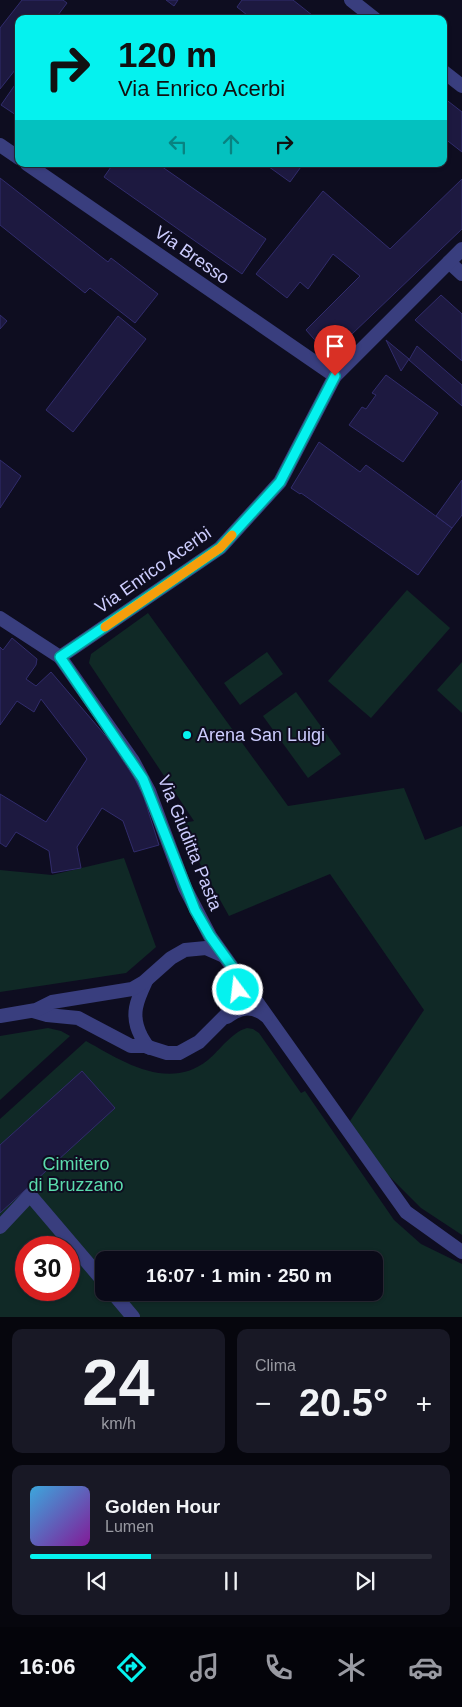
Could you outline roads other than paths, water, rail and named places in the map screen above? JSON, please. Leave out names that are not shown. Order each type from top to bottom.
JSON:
[{"type":"street","points":[[351,0],[370,15]]},
{"type":"street","points":[[447,74],[462,86]]},
{"type":"street","points":[[0,145],[15,155]]},
{"type":"street","name":"Via Bresso","points":[[31,167],[335,376]]},
{"type":"street","name":"Via Enrico Acerbi","points":[[60,657],[220,548],[280,482],[335,376],[462,249]]},
{"type":"street","points":[[449,262],[462,274]]},
{"type":"street","name":"Via Giuditta Pasta","points":[[0,618],[60,657],[138,770],[149,791],[195,910],[230,964],[406,1212],[462,1252]]},
{"type":"street","points":[[0,1016],[33,1011],[55,1001],[125,991],[146,980],[171,958],[185,950],[206,948],[217,952],[230,964],[238,984],[234,1007],[199,1042],[184,1051],[168,1053],[150,1048],[131,1046],[73,1017],[47,1015],[33,1011]]},
{"type":"street","points":[[146,980],[136,1001],[134,1017],[139,1032],[150,1048]]},
{"type":"street","name":"Via Giuditta Pasta","points":[[223,1020],[235,1011],[251,1008],[262,1012],[276,1028]]},
{"type":"street","points":[[0,1227],[30,1195],[95,1271]]},
{"type":"street","points":[[120,1301],[133,1317]]},
{"type":"place","name":"Arena San Luigi","points":[[187,735]]},
{"type":"park label","name":"Cimitero di Bruzzano","points":[[76,1174]]}]
